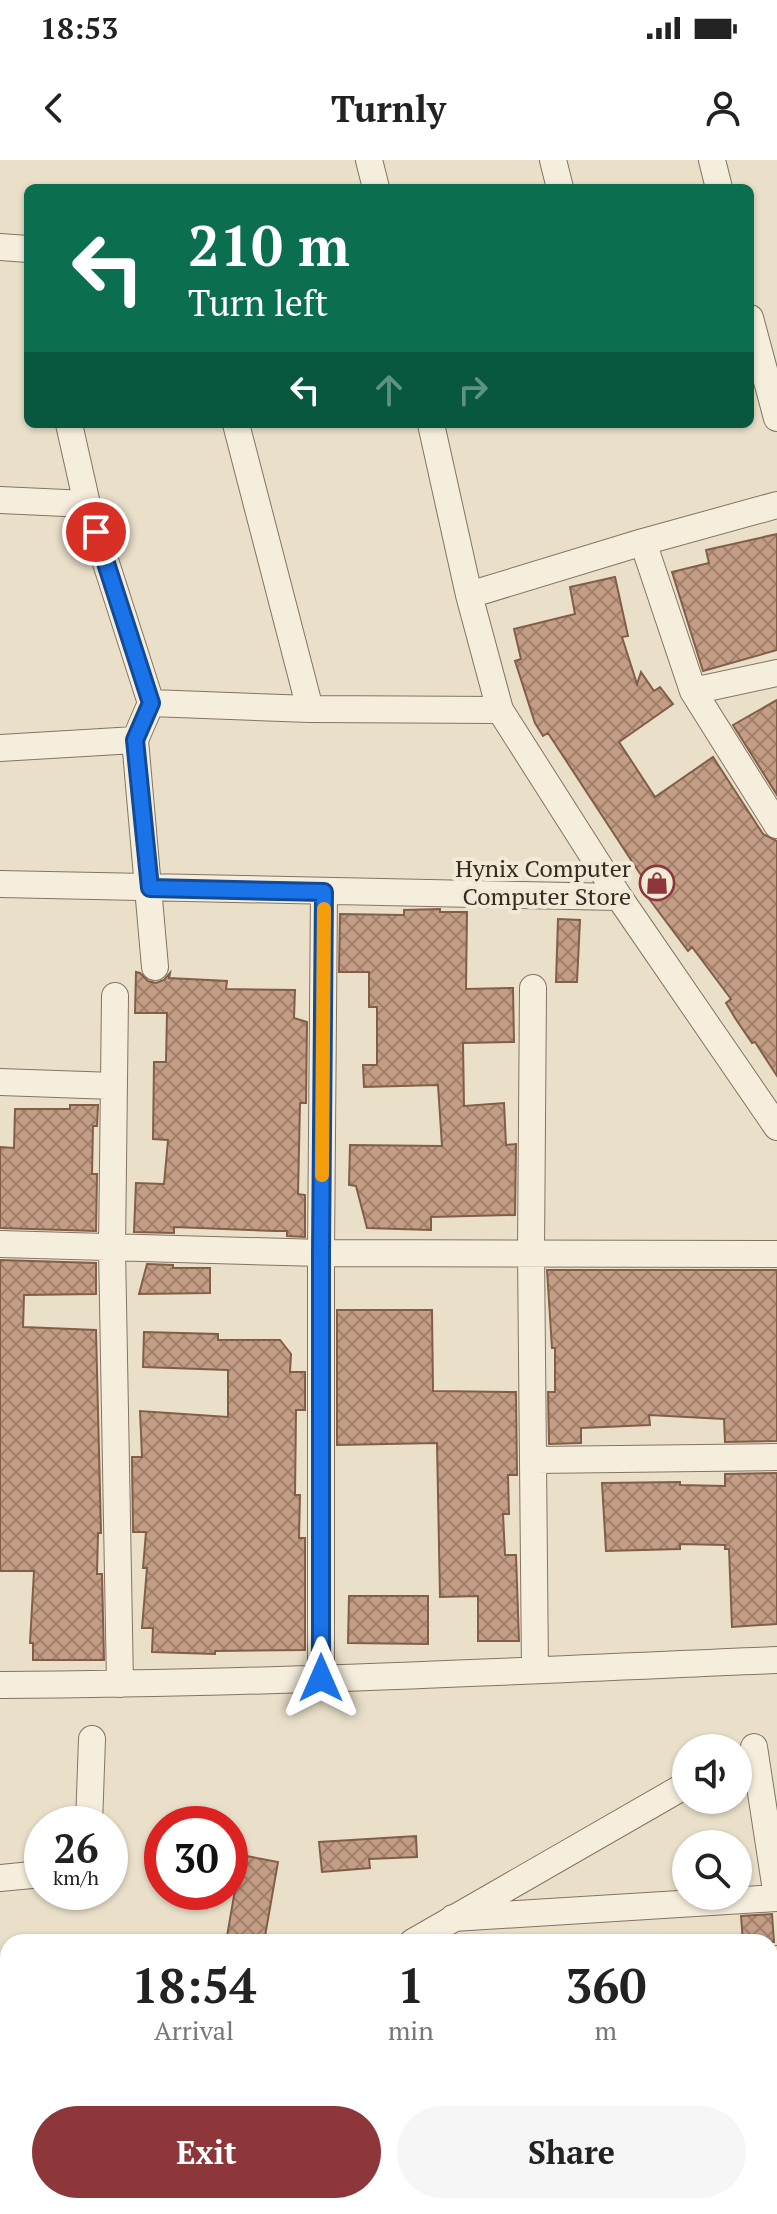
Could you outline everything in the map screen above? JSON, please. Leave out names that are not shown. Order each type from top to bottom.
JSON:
[{"type":"street","points":[[369,160],[375,184]]},
{"type":"street","points":[[553,160],[559,184]]},
{"type":"street","points":[[712,160],[718,184]]},
{"type":"street","points":[[0,247],[24,249]]},
{"type":"street","points":[[755,363],[777,418]]},
{"type":"street","points":[[70,428],[87,504],[151,703],[135,740],[155,967]]},
{"type":"street","points":[[237,428],[310,709]]},
{"type":"street","points":[[440,428],[469,595],[500,710],[619,897],[777,1127]]},
{"type":"street","points":[[0,500],[87,504]]},
{"type":"street","points":[[469,595],[777,505]]},
{"type":"street","points":[[643,542],[693,691],[777,825]]},
{"type":"street","points":[[693,691],[777,673]]},
{"type":"street","points":[[151,703],[310,709],[500,710]]},
{"type":"street","points":[[0,748],[135,740]]},
{"type":"street","points":[[0,884],[619,897]]},
{"type":"street","points":[[321,1678],[324,892]]},
{"type":"street","points":[[533,988],[531,1252],[535,1670]]},
{"type":"street","points":[[115,996],[112,1249],[120,1684]]},
{"type":"street","points":[[0,1082],[114,1086]]},
{"type":"street","points":[[0,1244],[321,1253],[777,1254]]},
{"type":"street","points":[[535,1460],[777,1457]]},
{"type":"street","points":[[0,1685],[321,1678],[777,1660]]},
{"type":"street","points":[[90,1806],[92,1739]]},
{"type":"street","points":[[453,1918],[777,1898],[756,1746]]},
{"type":"street","points":[[426,1934],[672,1793]]},
{"type":"street","points":[[0,1878],[24,1876]]},
{"type":"building","points":[[777,534],[777,650],[703,671],[672,572],[709,563],[706,550]]},
{"type":"building","points":[[615,577],[628,636],[622,637],[637,684],[641,672],[654,691],[660,687],[673,704],[619,742],[655,797],[713,757],[763,834],[777,841],[777,1076],[726,1003],[731,999],[692,947],[688,951],[647,896],[652,892],[548,733],[543,736],[535,723],[515,661],[521,659],[514,629],[575,614],[570,587]]},
{"type":"building","points":[[777,700],[777,795],[733,725]]},
{"type":"building","points":[[440,909],[440,912],[467,912],[466,989],[513,988],[514,1042],[463,1043],[464,1106],[504,1103],[506,1145],[516,1144],[515,1215],[431,1217],[431,1230],[367,1228],[356,1186],[349,1185],[350,1145],[442,1146],[438,1085],[364,1087],[363,1065],[377,1065],[377,1007],[369,1007],[369,972],[339,972],[340,914],[404,915],[404,910]]},
{"type":"building","points":[[558,919],[580,920],[577,982],[556,982]]},
{"type":"building","points":[[136,972],[156,983],[170,973],[169,978],[227,981],[226,989],[295,990],[294,1018],[307,1022],[306,1103],[300,1103],[298,1194],[305,1195],[305,1237],[287,1236],[287,1231],[174,1227],[174,1233],[134,1232],[136,1183],[164,1184],[168,1140],[153,1139],[154,1062],[166,1062],[167,1013],[135,1013]]},
{"type":"building","points":[[70,1105],[98,1105],[97,1126],[93,1126],[92,1174],[97,1174],[96,1231],[0,1228],[0,1147],[14,1148],[15,1109],[70,1109]]},
{"type":"building","points":[[0,1260],[96,1263],[96,1294],[24,1295],[23,1327],[96,1330],[101,1533],[98,1533],[97,1574],[102,1574],[104,1660],[33,1660],[33,1643],[30,1643],[34,1571],[0,1571]]},
{"type":"building","points":[[147,1264],[210,1268],[210,1293],[139,1294]]},
{"type":"building","points":[[547,1270],[777,1270],[777,1441],[725,1442],[724,1419],[649,1415],[650,1425],[581,1428],[581,1443],[549,1444],[548,1392],[555,1392],[555,1348],[552,1348]]},
{"type":"building","points":[[337,1310],[432,1310],[433,1391],[516,1392],[517,1475],[508,1475],[509,1514],[503,1514],[505,1555],[516,1555],[519,1641],[478,1641],[478,1596],[440,1597],[437,1443],[337,1445]]},
{"type":"building","points":[[144,1332],[218,1334],[218,1340],[280,1340],[291,1354],[290,1372],[305,1372],[305,1410],[296,1410],[295,1495],[300,1495],[299,1538],[305,1538],[305,1650],[215,1651],[215,1654],[152,1652],[153,1628],[142,1628],[147,1568],[143,1568],[146,1532],[133,1532],[132,1457],[142,1457],[140,1411],[228,1417],[228,1370],[143,1367]]},
{"type":"building","points":[[777,1473],[777,1624],[732,1627],[729,1549],[725,1549],[725,1545],[680,1544],[680,1549],[606,1551],[602,1483],[680,1482],[680,1485],[725,1486],[725,1474]]},
{"type":"building","points":[[349,1596],[428,1596],[428,1644],[348,1643]]},
{"type":"building","points":[[416,1836],[417,1857],[369,1859],[370,1868],[322,1872],[319,1842]]},
{"type":"building","points":[[248,1856],[278,1862],[265,1934],[227,1934],[232,1910],[248,1910]]},
{"type":"building","points":[[772,1914],[773,1934],[742,1934],[741,1916]]},
{"type":"slow traffic","points":[[322,1175],[324,909]]},
{"type":"place","name":"Hynix Computer Computer Store","points":[[657,883]]},
{"type":"route","points":[[96,532],[151,703],[135,740],[150,888],[324,892],[321,1678]]}]
